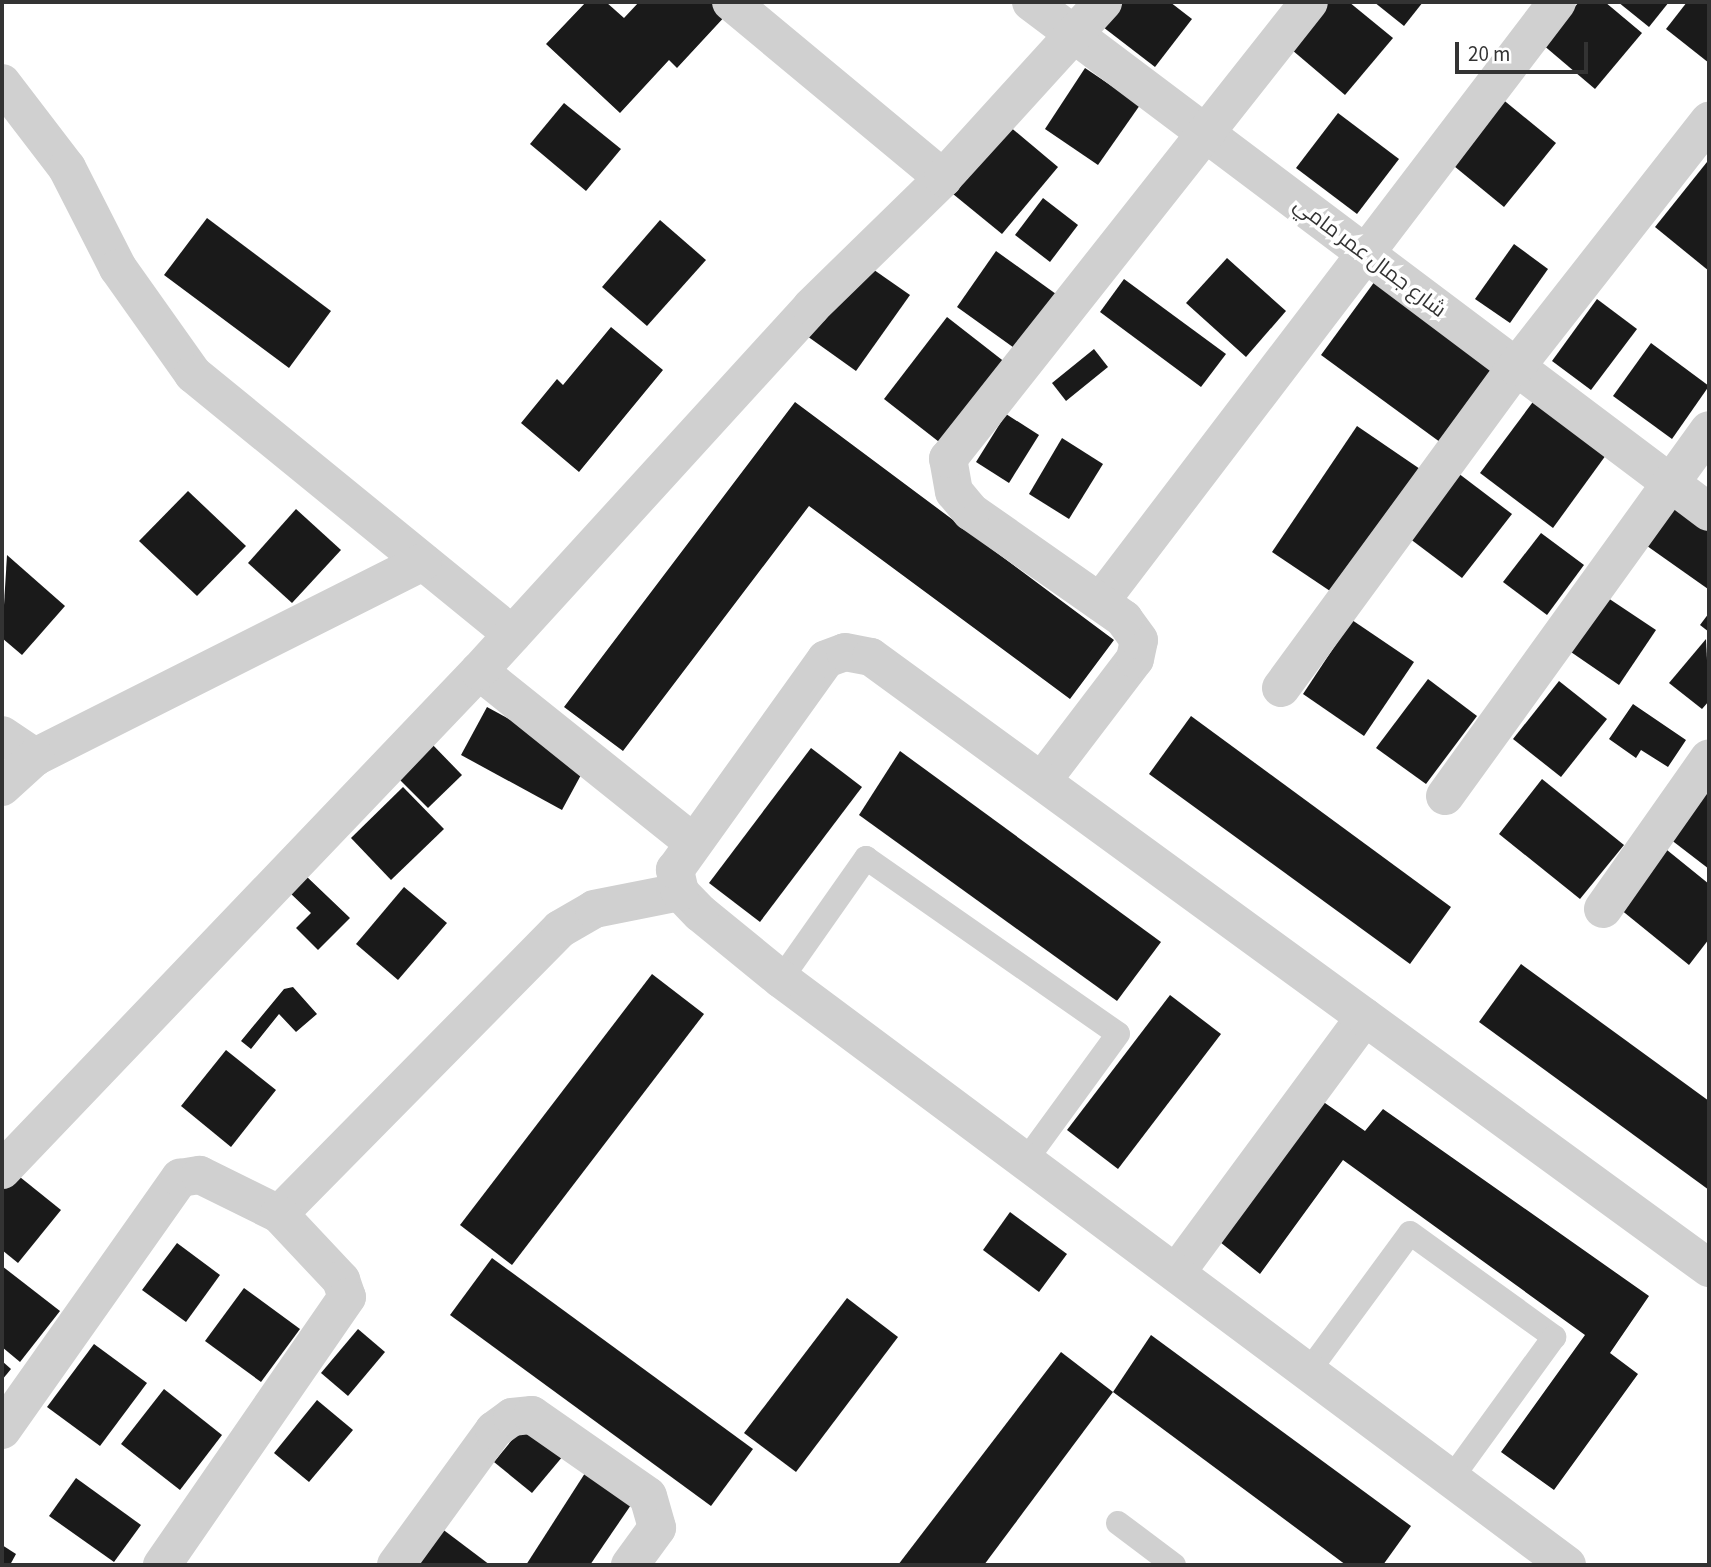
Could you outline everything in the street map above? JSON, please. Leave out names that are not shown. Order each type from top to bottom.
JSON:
[{"type":"street","points":[[731,2],[943,178]]},
{"type":"street","name":"شارع جمال عمر مامي","points":[[1031,2],[1071,36],[1209,135],[1709,512]]},
{"type":"street","points":[[2,1170],[479,671],[811,307],[943,178],[1103,2]]},
{"type":"street","points":[[1042,780],[1135,659],[1139,640],[1100,602],[971,512],[954,492],[948,459],[1209,135],[1309,2]]},
{"type":"street","points":[[1100,602],[1557,2]]},
{"type":"street","points":[[2,83],[66,168],[118,268],[193,374],[512,634]]},
{"type":"street","points":[[1281,688],[1516,367],[1709,121]]},
{"type":"street","points":[[1445,796],[1709,430]]},
{"type":"street","points":[[2,787],[35,757],[423,562]]},
{"type":"street","points":[[1567,1565],[781,979],[680,892],[675,870],[826,659],[845,652],[871,657],[1709,1268]]},
{"type":"street","points":[[479,671],[694,843]]},
{"type":"street","points":[[2,735],[35,757]]},
{"type":"street","points":[[1603,909],[1709,758]]},
{"type":"street","points":[[279,1214],[560,929],[594,909],[680,892]]},
{"type":"street","points":[[1176,1273],[1365,1017]]},
{"type":"street","points":[[2,1430],[180,1178],[200,1175],[279,1214],[341,1280],[347,1297],[162,1565]]},
{"type":"street","points":[[396,1565],[494,1430],[512,1417],[533,1415],[648,1496],[657,1528],[630,1565]]},
{"type":"lane","points":[[781,979],[866,858],[1118,1034],[1026,1160]]},
{"type":"lane","points":[[1308,1372],[1410,1233],[1554,1336],[1451,1479]]},
{"type":"lane","points":[[1118,1524],[1174,1565]]},
{"type":"building","points":[[586,2],[606,2],[624,18],[639,2],[716,2],[728,13],[677,68],[669,60],[620,113],[546,44]]},
{"type":"building","points":[[1123,2],[1170,2],[1192,19],[1155,67],[1103,27]]},
{"type":"building","points":[[1319,2],[1349,2],[1393,38],[1345,95],[1285,44]]},
{"type":"building","points":[[1374,2],[1423,2],[1404,26]]},
{"type":"building","points":[[1579,2],[1605,2],[1642,33],[1595,89],[1542,44]]},
{"type":"building","points":[[1618,2],[1669,2],[1649,27]]},
{"type":"building","points":[[1687,2],[1709,2],[1709,63],[1666,29]]},
{"type":"building","points":[[1085,68],[1140,105],[1098,165],[1045,129]]},
{"type":"building","points":[[1495,93],[1556,143],[1504,207],[1443,157]]},
{"type":"building","points":[[564,103],[621,149],[586,191],[530,144]]},
{"type":"building","points":[[1338,113],[1399,159],[1357,214],[1296,168]]},
{"type":"building","points":[[1009,126],[1058,167],[1002,234],[953,194]]},
{"type":"building","points":[[1707,162],[1709,164],[1709,271],[1655,227]]},
{"type":"building","points":[[1043,198],[1078,225],[1050,262],[1015,235]]},
{"type":"building","points":[[207,218],[331,311],[289,368],[164,275]]},
{"type":"building","points":[[660,220],[706,260],[647,326],[602,287]]},
{"type":"building","points":[[1514,244],[1548,269],[1510,323],[1475,299]]},
{"type":"building","points":[[996,251],[1056,294],[1017,350],[957,307]]},
{"type":"building","points":[[854,256],[910,295],[856,371],[800,331]]},
{"type":"building","points":[[1227,258],[1286,311],[1246,357],[1186,303]]},
{"type":"building","points":[[1124,279],[1226,354],[1201,387],[1100,312]]},
{"type":"building","points":[[1375,281],[1498,371],[1444,445],[1321,355]]},
{"type":"building","points":[[1597,299],[1637,329],[1591,390],[1552,361]]},
{"type":"building","points":[[947,317],[1006,363],[943,445],[884,399]]},
{"type":"building","points":[[611,327],[663,370],[579,472],[521,423],[557,379],[563,385]]},
{"type":"building","points":[[1651,343],[1709,386],[1672,439],[1613,396]]},
{"type":"building","points":[[1094,349],[1108,367],[1066,401],[1052,383]]},
{"type":"building","points":[[1541,391],[1614,444],[1553,528],[1480,473]]},
{"type":"building","points":[[795,402],[1114,640],[1070,699],[809,506],[623,751],[564,707]]},
{"type":"building","points":[[1006,414],[1039,435],[1009,483],[976,462]]},
{"type":"building","points":[[1357,426],[1420,469],[1336,595],[1272,552]]},
{"type":"building","points":[[1062,438],[1103,464],[1069,519],[1029,494]]},
{"type":"building","points":[[1454,470],[1512,514],[1462,578],[1405,535]]},
{"type":"building","points":[[188,491],[246,546],[197,596],[139,541]]},
{"type":"building","points":[[1675,491],[1709,515],[1708,589],[1640,541]]},
{"type":"building","points":[[296,509],[341,550],[292,603],[248,563]]},
{"type":"building","points":[[1541,533],[1584,565],[1547,615],[1503,582]]},
{"type":"building","points":[[7,555],[65,606],[22,655],[2,638]]},
{"type":"building","points":[[1605,596],[1656,630],[1619,685],[1568,650]]},
{"type":"building","points":[[1709,613],[1709,632],[1700,625]]},
{"type":"building","points":[[1352,620],[1414,662],[1364,736],[1303,694]]},
{"type":"building","points":[[1706,639],[1709,701],[1702,709],[1669,683]]},
{"type":"building","points":[[1428,679],[1477,716],[1426,784],[1376,748]]},
{"type":"building","points":[[1559,681],[1607,719],[1561,777],[1513,739]]},
{"type":"building","points":[[1633,704],[1686,740],[1668,767],[1641,750],[1636,758],[1609,739]]},
{"type":"building","points":[[487,707],[588,762],[562,810],[461,755]]},
{"type":"building","points":[[1191,716],[1451,907],[1410,964],[1149,774]]},
{"type":"building","points":[[429,741],[462,775],[428,808],[394,774]]},
{"type":"building","points":[[811,748],[862,787],[760,922],[709,883]]},
{"type":"building","points":[[900,751],[1161,942],[1117,1001],[859,815]]},
{"type":"building","points":[[1542,779],[1624,845],[1580,899],[1499,834]]},
{"type":"building","points":[[1709,786],[1709,869],[1670,839]]},
{"type":"building","points":[[403,787],[444,829],[391,880],[351,838]]},
{"type":"building","points":[[1667,850],[1709,884],[1709,939],[1689,965],[1620,909]]},
{"type":"building","points":[[305,875],[350,918],[318,950],[296,928],[311,913],[289,892]]},
{"type":"building","points":[[404,887],[447,923],[398,980],[356,944]]},
{"type":"building","points":[[1521,964],[1709,1101],[1709,1190],[1479,1022]]},
{"type":"building","points":[[652,974],[704,1014],[512,1265],[460,1225]]},
{"type":"building","points":[[293,987],[317,1014],[296,1032],[279,1014],[251,1049],[241,1041],[284,989]]},
{"type":"building","points":[[1170,995],[1221,1034],[1118,1169],[1067,1130]]},
{"type":"building","points":[[226,1050],[276,1090],[231,1147],[181,1106]]},
{"type":"building","points":[[1315,1096],[1365,1131],[1383,1109],[1649,1296],[1610,1353],[1638,1374],[1554,1490],[1501,1452],[1585,1335],[1343,1160],[1260,1274],[1215,1238]]},
{"type":"building","points":[[15,1173],[61,1210],[18,1263],[2,1250],[2,1189]]},
{"type":"building","points":[[1010,1212],[1067,1254],[1039,1292],[983,1250]]},
{"type":"building","points":[[177,1243],[220,1275],[186,1322],[142,1290]]},
{"type":"building","points":[[492,1258],[753,1449],[711,1506],[450,1315]]},
{"type":"building","points":[[2,1266],[60,1311],[20,1362],[2,1347]]},
{"type":"building","points":[[244,1288],[300,1329],[261,1382],[205,1341]]},
{"type":"building","points":[[847,1298],[898,1337],[796,1472],[744,1433]]},
{"type":"building","points":[[358,1329],[385,1352],[348,1396],[321,1373]]},
{"type":"building","points":[[1151,1335],[1411,1526],[1383,1565],[1346,1565],[1113,1392]]},
{"type":"building","points":[[94,1344],[147,1383],[100,1446],[47,1407]]},
{"type":"building","points":[[1061,1352],[1113,1392],[984,1565],[898,1565]]},
{"type":"building","points":[[2,1361],[11,1369],[2,1380]]},
{"type":"building","points":[[164,1389],[222,1435],[180,1490],[121,1444]]},
{"type":"building","points":[[317,1400],[353,1430],[309,1482],[274,1453]]},
{"type":"building","points":[[525,1424],[563,1456],[532,1493],[494,1462]]},
{"type":"building","points":[[587,1470],[633,1502],[590,1565],[526,1565]]},
{"type":"building","points":[[76,1478],[141,1525],[114,1562],[49,1516]]},
{"type":"building","points":[[437,1525],[490,1565],[407,1565]]},
{"type":"building","points":[[2,1545],[16,1554],[10,1565],[2,1565]]}]
